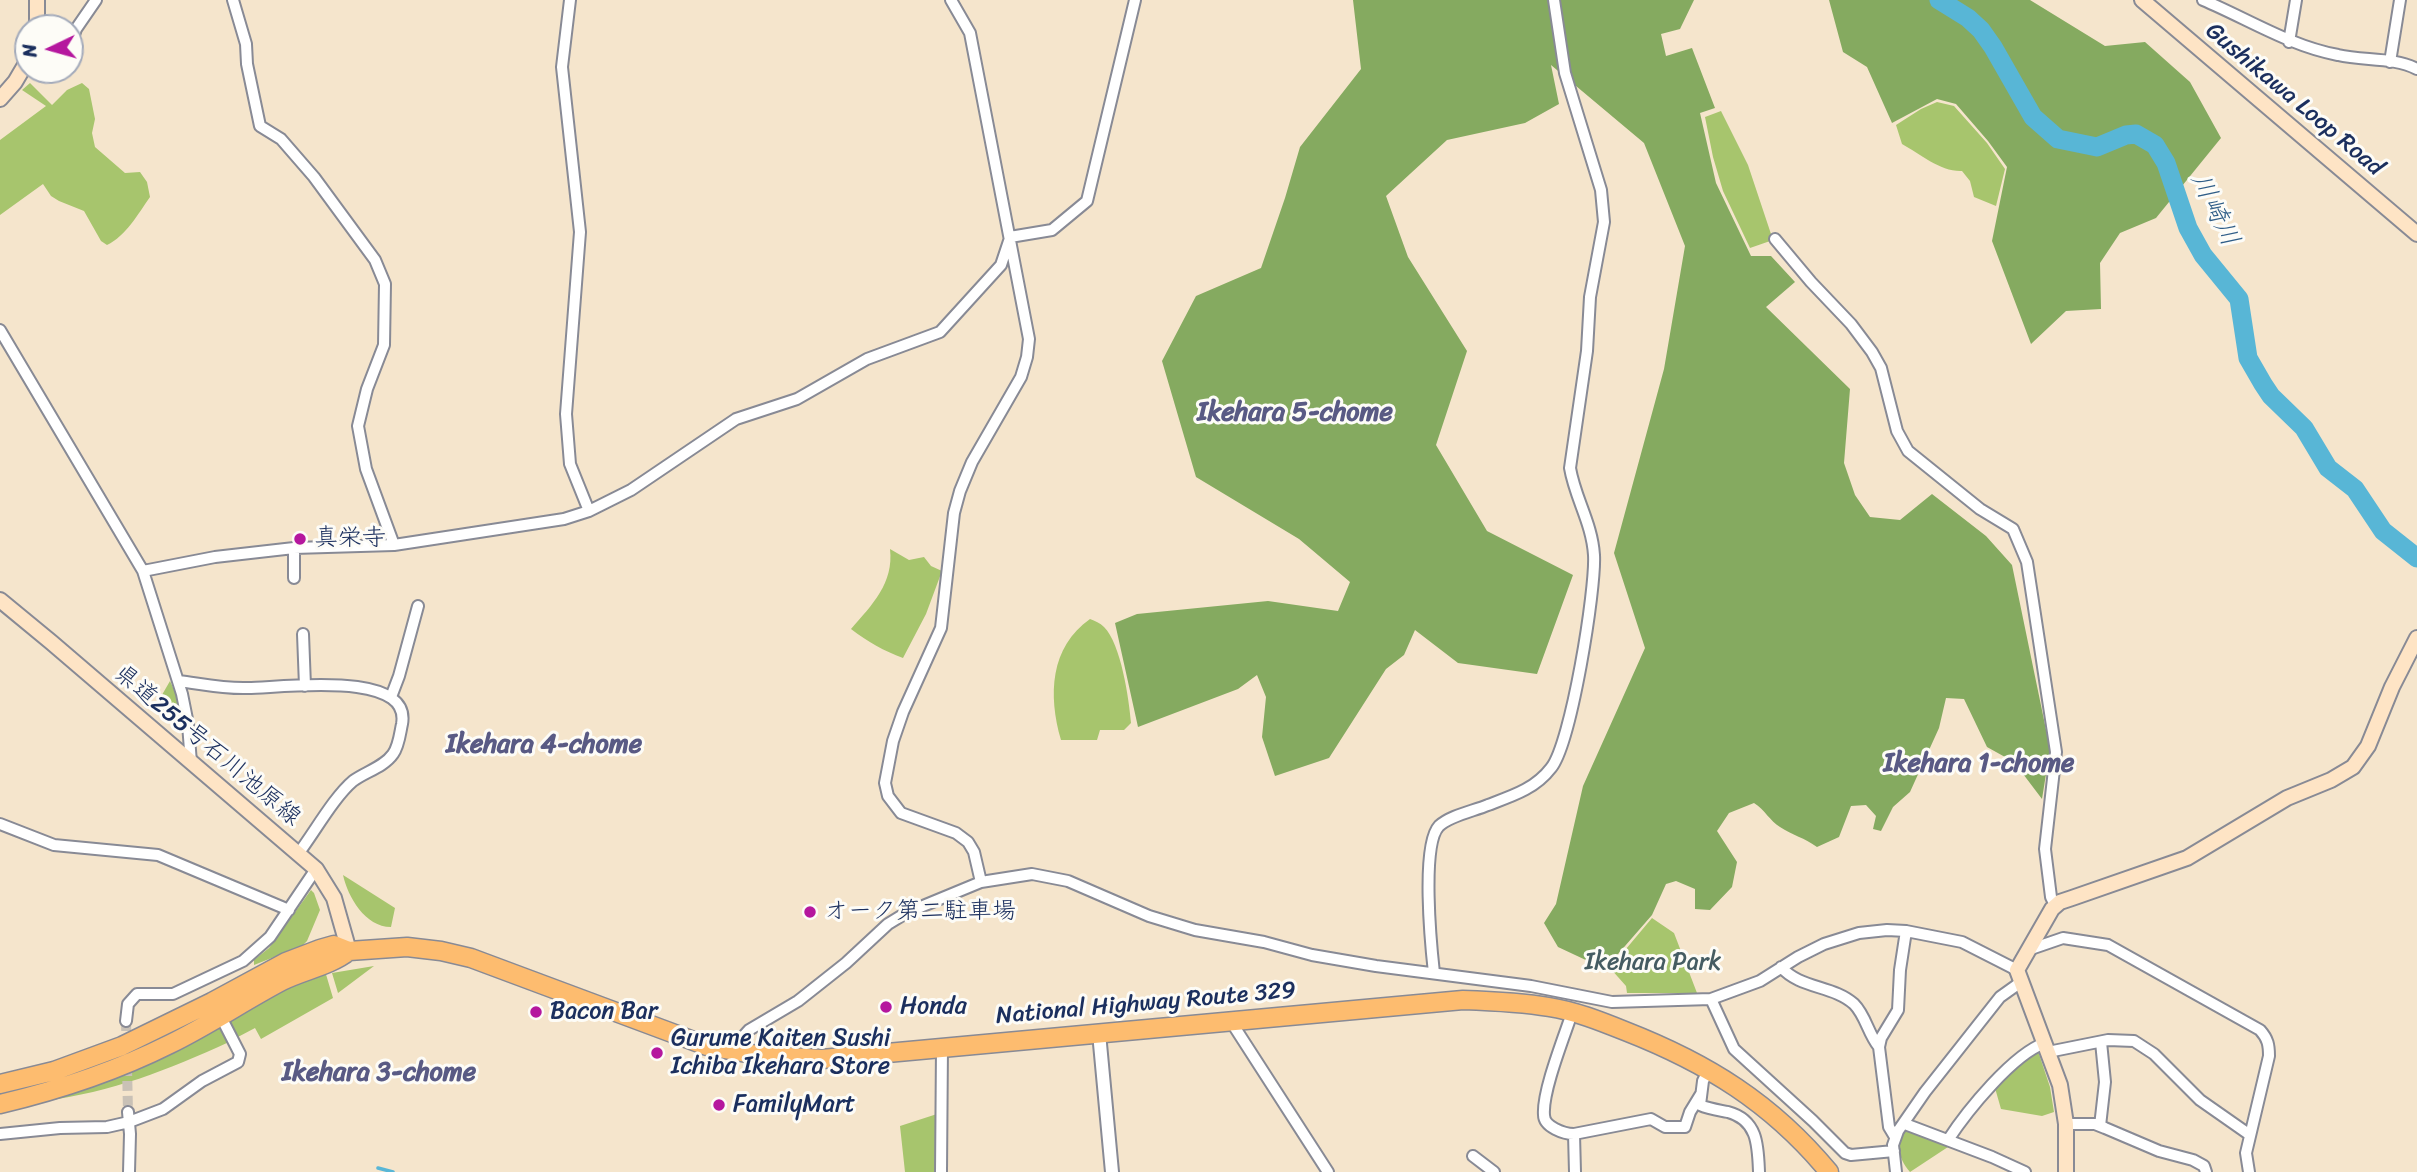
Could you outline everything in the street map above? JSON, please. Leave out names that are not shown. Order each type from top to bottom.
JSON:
[{"type":"highway","name":"National Highway Route 329","points":[[0,1084],[54,1071],[122,1046],[188,1015],[286,962],[334,945],[349,951],[407,947],[471,958],[707,1046],[786,1058],[822,1059],[1230,1020],[1531,995],[1572,1013],[1672,1049],[1709,1069],[1767,1109],[1791,1130],[1829,1172]]},
{"type":"highway","name":"National Highway Route 329","points":[[0,1104],[75,1084],[129,1063],[221,1017],[282,981],[338,959],[349,951]]},
{"type":"main road","name":"Gushikawa Loop Road","points":[[2151,3],[2417,234]]},
{"type":"main road","points":[[0,99],[14,83]]},
{"type":"main road","name":"県道255号石川池原線","points":[[0,600],[316,869],[334,898],[349,951]]},
{"type":"main road","points":[[2066,1172],[2066,1124],[2060,1085],[2019,976],[2055,905],[2187,858],[2287,797],[2331,780],[2353,767],[2368,746],[2392,687],[2417,638]]},
{"type":"street","points":[[84,17],[96,0]]},
{"type":"street","points":[[233,0],[246,44],[247,64],[260,126],[281,139],[314,177],[375,260],[385,284],[384,345],[367,390],[358,426],[366,469],[394,545]]},
{"type":"street","points":[[570,0],[562,67],[580,232],[566,414],[570,464],[589,511]]},
{"type":"street","points":[[951,0],[970,33],[1028,332],[1027,358],[1007,404],[986,437],[960,491],[954,513],[941,628],[902,712],[893,741],[886,783],[888,796],[901,813],[956,833],[968,842],[974,852],[981,882]]},
{"type":"street","points":[[1010,237],[1052,229],[1087,201],[1135,0]]},
{"type":"street","points":[[1434,973],[1428,908],[1434,835],[1444,823],[1525,791],[1552,767],[1562,744],[1573,699],[1593,583],[1594,555],[1590,525],[1570,468],[1586,360],[1590,297],[1604,222],[1601,190],[1562,56],[1554,0]]},
{"type":"street","points":[[2203,0],[2245,18],[2289,42],[2338,55],[2405,62],[2417,69]]},
{"type":"street","points":[[2289,42],[2297,0]]},
{"type":"street","points":[[2390,62],[2400,0]]},
{"type":"street","points":[[143,571],[215,557],[294,548],[394,545],[564,519],[589,511],[631,490],[736,419],[797,398],[867,359],[940,332],[1002,265],[1010,237]]},
{"type":"street","points":[[1775,239],[1857,332],[1881,368],[1896,430],[1908,451],[1980,509],[2013,529],[2027,562],[2056,752],[2045,849],[2051,897],[2055,905]]},
{"type":"street","points":[[0,330],[143,571],[179,681],[188,724],[191,763]]},
{"type":"street","points":[[294,548],[294,578]]},
{"type":"street","points":[[391,697],[418,606]]},
{"type":"street","points":[[303,634],[305,686]]},
{"type":"street","points":[[179,681],[245,688],[354,686],[396,699],[402,709],[403,718],[393,754],[353,782],[299,854]]},
{"type":"street","points":[[0,824],[54,845],[158,855],[289,910]]},
{"type":"street","points":[[126,1021],[128,1004],[137,994],[173,994],[243,961],[270,937],[316,869]]},
{"type":"street","points":[[730,1051],[749,1030],[798,1001],[846,963],[888,924],[939,898],[981,882],[1032,874],[1068,881],[1149,916],[1195,930],[1312,955],[1434,973],[1531,995],[1612,1002],[1711,999],[1759,981],[1824,944],[1859,933],[1906,931],[1962,942],[2019,976],[1925,1093],[1895,1137],[1896,1172]]},
{"type":"street","points":[[1895,1137],[1889,1127],[1879,1047],[1881,1038],[1898,1010],[1906,931]]},
{"type":"street","points":[[2031,949],[2063,938],[2109,945],[2260,1030],[2267,1037],[2269,1056],[2246,1153],[2249,1172]]},
{"type":"street","points":[[243,961],[256,978]]},
{"type":"street","points":[[1781,967],[1789,977],[1841,995],[1854,1004],[1879,1047]]},
{"type":"street","points":[[1711,999],[1734,1049],[1845,1153],[1851,1155],[1894,1151]]},
{"type":"street","points":[[1572,1013],[1549,1085],[1544,1115],[1551,1126],[1566,1134],[1574,1134],[1651,1118],[1665,1127],[1685,1127],[1700,1094]]},
{"type":"street","points":[[0,1134],[107,1127],[129,1117],[163,1109],[202,1081],[238,1062],[240,1054],[221,1017]]},
{"type":"street","points":[[1230,1020],[1322,1170]]},
{"type":"street","points":[[1099,1033],[1112,1172]]},
{"type":"street","points":[[1948,1140],[1992,1086],[2035,1046],[2125,1040],[2143,1046],[2178,1076],[2200,1100],[2250,1135]]},
{"type":"street","points":[[2100,1126],[2105,1082],[2101,1042]]},
{"type":"street","points":[[941,1172],[942,1047]]},
{"type":"street","points":[[1709,1069],[1703,1081],[1700,1105],[1740,1116],[1753,1128],[1757,1139],[1759,1172]]},
{"type":"street","points":[[129,1117],[129,1172]]},
{"type":"street","points":[[1905,1124],[2025,1172]]},
{"type":"street","points":[[2066,1124],[2100,1126],[2159,1151],[2193,1160],[2204,1166],[2206,1172]]},
{"type":"street","points":[[1574,1134],[1576,1172]]},
{"type":"street","points":[[1473,1156],[1494,1172]]},
{"type":"green space","points":[[1353,0],[1694,0],[1680,29],[1661,34],[1666,56],[1692,48],[1715,108],[1700,113],[1716,183],[1751,256],[1771,256],[1795,282],[1766,307],[1850,389],[1844,463],[1855,495],[1870,517],[1900,520],[1932,494],[1986,536],[2012,565],[2050,749],[2042,799],[2014,762],[1987,747],[1964,699],[1946,698],[1939,728],[1910,792],[1893,807],[1881,831],[1873,829],[1876,816],[1866,805],[1851,806],[1839,837],[1817,847],[1776,825],[1754,803],[1729,813],[1717,831],[1737,862],[1732,887],[1710,910],[1695,909],[1695,889],[1676,881],[1666,884],[1652,915],[1605,969],[1558,947],[1544,923],[1556,904],[1583,786],[1645,648],[1614,553],[1664,369],[1685,246],[1644,143],[1551,65],[1559,104],[1525,123],[1447,140],[1386,196],[1408,257],[1467,351],[1436,445],[1487,531],[1573,575],[1537,674],[1458,663],[1415,630],[1404,655],[1386,669],[1329,758],[1275,776],[1262,737],[1266,697],[1257,675],[1238,689],[1138,727],[1115,623],[1137,614],[1268,601],[1338,611],[1350,582],[1299,539],[1196,477],[1162,361],[1196,296],[1261,268],[1300,147],[1361,69]]},
{"type":"green space","points":[[1829,0],[2030,0],[2105,46],[2145,42],[2190,82],[2221,138],[2156,218],[2120,233],[2100,263],[2101,309],[2066,311],[2031,344],[1992,241],[2007,167],[1956,104],[1937,99],[1892,123],[1867,67],[1843,52]]},
{"type":"green space","points":[[31,84],[52,105],[67,90],[83,84],[89,89],[95,119],[92,133],[95,147],[125,173],[140,172],[147,182],[150,197],[126,230],[114,241],[107,245],[101,241],[84,211],[51,196],[43,184],[0,215],[0,140],[46,106],[22,90]]},
{"type":"green space","points":[[1937,102],[1954,106],[1987,143],[2005,169],[1996,206],[1974,197],[1970,181],[1962,171],[1939,166],[1902,144],[1896,125]]},
{"type":"green space","points":[[1721,111],[1748,165],[1773,240],[1750,248],[1723,191],[1713,157],[1705,117]]},
{"type":"green space","points":[[890,549],[909,560],[924,557],[931,566],[942,571],[926,614],[903,658],[876,646],[851,629],[874,602],[885,583],[889,572]]},
{"type":"green space","points":[[1090,619],[1104,627],[1115,646],[1126,687],[1131,723],[1124,730],[1100,730],[1097,740],[1061,740],[1054,706],[1056,673],[1067,643]]},
{"type":"green space","points":[[170,681],[178,699],[182,731],[155,707]]},
{"type":"green space","points":[[343,875],[395,908],[391,927],[373,922],[359,909]]},
{"type":"green space","points":[[311,890],[320,910],[307,941],[302,946],[254,965],[254,960],[269,948]]},
{"type":"green space","name":"Ikehara Park","points":[[1652,918],[1674,933],[1697,993],[1627,993],[1626,986],[1610,968]]},
{"type":"green space","points":[[374,966],[338,993],[332,973]]},
{"type":"green space","points":[[325,971],[333,998],[261,1039],[255,1028],[236,1038],[228,1023],[281,992]]},
{"type":"green space","points":[[221,1025],[229,1042],[162,1071],[93,1092],[44,1101],[140,1069]]},
{"type":"green space","points":[[2038,1051],[2050,1087],[2054,1112],[2042,1116],[2001,1109],[1995,1088],[2028,1056]]},
{"type":"green space","points":[[937,1114],[937,1172],[905,1172],[900,1126]]},
{"type":"green space","points":[[1907,1127],[1951,1145],[1910,1172],[1902,1161],[1899,1150]]},
{"type":"waterway","name":"川崎川","points":[[1939,0],[1968,18],[1981,30],[2033,117],[2058,139],[2097,147],[2126,135],[2136,134],[2155,145],[2166,163],[2188,228],[2203,255],[2239,299],[2248,358],[2263,384],[2271,396],[2304,428],[2328,468],[2355,489],[2383,531],[2417,558]]},
{"type":"waterway","points":[[378,1168],[393,1172]]},
{"type":"tunnel","points":[[126,1021],[128,1112]]},
{"type":"place","name":"真栄寺","points":[[300,539]]},
{"type":"place","name":"オーク第二駐車場","points":[[810,912]]},
{"type":"place","name":"Honda","points":[[886,1007]]},
{"type":"place","name":"Bacon Bar","points":[[536,1012]]},
{"type":"place","name":"Gurume Kaiten Sushi Ichiba Ikehara Store","points":[[657,1053]]},
{"type":"place","name":"FamilyMart","points":[[719,1105]]},
{"type":"district","name":"Ikehara 5-chome","points":[[1295,413]]},
{"type":"district","name":"Ikehara 4-chome","points":[[544,745]]},
{"type":"district","name":"Ikehara 1-chome","points":[[1979,764]]},
{"type":"district","name":"Ikehara 3-chome","points":[[379,1073]]}]
